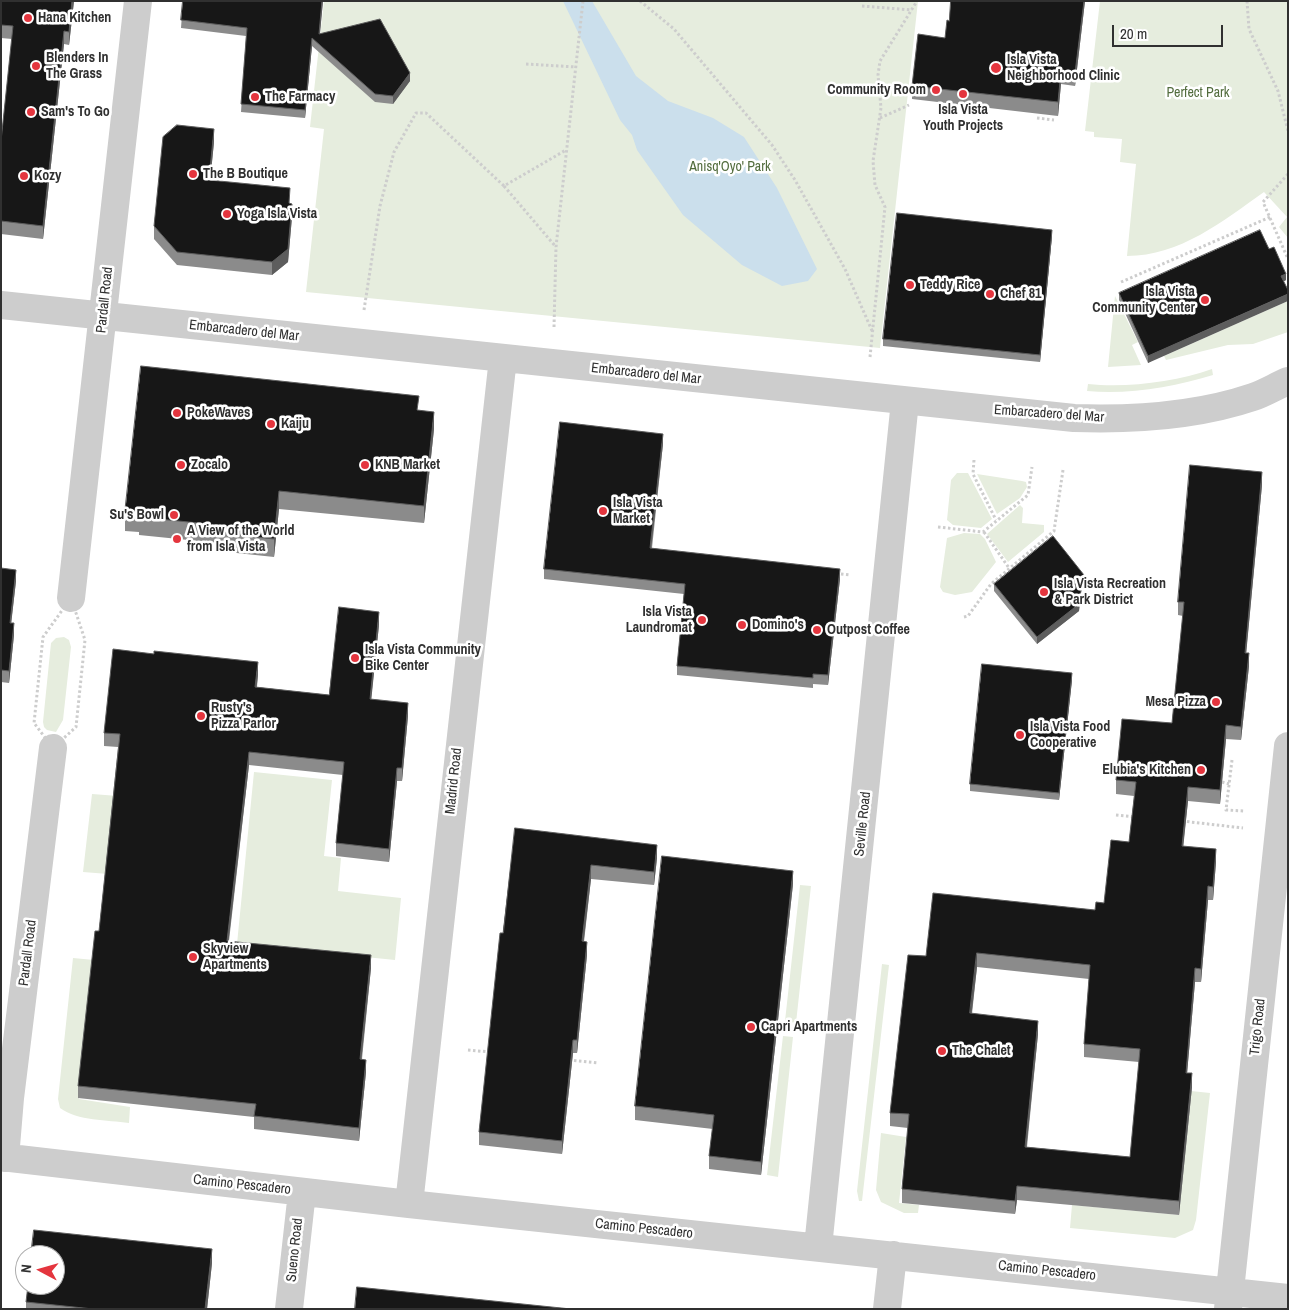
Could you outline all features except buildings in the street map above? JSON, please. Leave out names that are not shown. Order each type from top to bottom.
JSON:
[{"type":"street","name":"Pardall Road","points":[[71,598],[138,1]]},
{"type":"street","name":"Embarcadero del Mar","points":[[1,305],[905,402],[1074,418],[1149,417],[1252,397],[1288,381]]},
{"type":"street","name":"Madrid Road","points":[[409,1204],[502,358]]},
{"type":"street","name":"Seville Road","points":[[818,1247],[905,402]]},
{"type":"street","name":"Trigo Road","points":[[1230,1300],[1288,746]]},
{"type":"street","name":"Pardall Road","points":[[3,1158],[53,748]]},
{"type":"street","name":"Camino Pescadero","points":[[3,1158],[409,1204],[893,1255],[1230,1300],[1288,1298]]},
{"type":"street","name":"Sueno Road","points":[[289,1309],[302,1192]]},
{"type":"street","points":[[887,1309],[893,1255]]},
{"type":"path","points":[[554,327],[556,247],[583,1]]},
{"type":"path","points":[[640,1],[674,29],[772,145],[795,180],[845,269],[873,333]]},
{"type":"path","points":[[870,356],[885,207],[875,184],[873,161],[879,118],[880,61],[917,1]]},
{"type":"path","points":[[1247,1],[1249,29],[1278,91],[1288,131]]},
{"type":"path","points":[[862,6],[913,10]]},
{"type":"path","points":[[526,64],[576,67]]},
{"type":"path","points":[[879,118],[909,105]]},
{"type":"path","points":[[361,343],[380,206],[394,152],[416,113],[426,113],[504,186],[556,247]]},
{"type":"path","points":[[1037,118],[1054,120]]},
{"type":"path","points":[[504,186],[566,150]]},
{"type":"path","points":[[1288,174],[1263,202],[1288,259]]},
{"type":"path","points":[[1120,282],[1270,217]]},
{"type":"path","points":[[974,460],[973,474],[996,520]]},
{"type":"path","points":[[983,532],[1028,495],[1032,467]]},
{"type":"path","points":[[964,617],[968,616],[988,587],[1056,528],[1063,470]]},
{"type":"path","points":[[938,527],[983,532],[1009,568]]},
{"type":"path","points":[[841,574],[850,575]]},
{"type":"path","points":[[71,598],[85,640],[76,728],[53,748],[34,723],[43,637],[71,598]]},
{"type":"path","points":[[1232,760],[1226,810],[1245,811]]},
{"type":"path","points":[[1222,782],[1229,784]]},
{"type":"path","points":[[1116,815],[1146,818]]},
{"type":"path","points":[[1175,821],[1243,828]]},
{"type":"path","points":[[468,1050],[496,1053]]},
{"type":"path","points":[[561,1060],[598,1063]]},
{"type":"green space","name":"Anisq'Oyo' Park","points":[[324,1],[918,1],[880,348],[306,292],[324,129],[310,127]]},
{"type":"green space","name":"Perfect Park","points":[[1100,1],[1288,1],[1288,238],[1279,227],[1287,217],[1264,192],[1217,225],[1183,243],[1165,250],[1127,256],[1136,164],[1120,162],[1122,139],[1094,137],[1094,132],[1085,131]]},
{"type":"green space","points":[[1115,296],[1138,342],[1132,345],[1141,365],[1108,367]]},
{"type":"green space","points":[[1288,301],[1288,332],[1253,344],[1228,345],[1166,360],[1164,356]]},
{"type":"green space","points":[[1212,369],[1213,375],[1151,389],[1118,392],[1087,391],[1088,384],[1151,383],[1198,374]]},
{"type":"green space","points":[[957,473],[968,473],[992,519],[981,528],[953,525],[947,520],[951,480]]},
{"type":"green space","points":[[977,474],[1026,482],[1027,487],[1020,498],[997,514]]},
{"type":"green space","points":[[1020,505],[1023,508],[1022,523],[1044,525],[1044,532],[1008,562],[987,534]]},
{"type":"green space","points":[[964,533],[980,534],[985,539],[996,562],[972,592],[955,595],[943,592],[940,587],[947,538]]},
{"type":"green space","points":[[64,637],[69,640],[71,647],[63,720],[56,732],[47,730],[43,722],[51,643],[56,638]]},
{"type":"green space","points":[[254,772],[332,780],[324,856],[341,858],[338,891],[401,898],[395,960],[237,944]]},
{"type":"green space","points":[[92,794],[118,796],[108,874],[83,872]]},
{"type":"green space","points":[[800,885],[811,886],[796,1023],[785,1021]]},
{"type":"green space","points":[[73,958],[94,960],[79,1099],[130,1107],[129,1123],[84,1118],[60,1108],[58,1099]]},
{"type":"green space","points":[[882,964],[889,965],[862,1201],[859,1201],[857,1191]]},
{"type":"green space","points":[[783,1036],[793,1037],[778,1177],[767,1175]]},
{"type":"green space","points":[[1191,1091],[1210,1093],[1196,1220],[1193,1230],[1175,1238],[1070,1228],[1072,1205],[1179,1215]]},
{"type":"green space","points":[[881,1133],[906,1137],[899,1203],[919,1205],[918,1213],[904,1213],[881,1202],[876,1190]]},
{"type":"water","points":[[563,1],[592,1],[636,76],[668,101],[713,118],[744,137],[777,188],[817,269],[808,281],[782,286],[742,265],[683,215],[637,150],[632,135],[620,120]]},
{"type":"place","name":"Hana Kitchen","points":[[28,18]]},
{"type":"place","name":"Blenders In The Grass","points":[[36,66]]},
{"type":"place","name":"Isla Vista Neighborhood Clinic","points":[[996,68]]},
{"type":"place","name":"Community Room","points":[[936,90]]},
{"type":"place","name":"Isla Vista Youth Projects","points":[[963,94]]},
{"type":"place","name":"The Farmacy","points":[[255,97]]},
{"type":"place","name":"Sam's To Go","points":[[31,112]]},
{"type":"place","name":"The B Boutique","points":[[193,174]]},
{"type":"place","name":"Kozy","points":[[24,176]]},
{"type":"place","name":"Yoga Isla Vista","points":[[227,214]]},
{"type":"place","name":"Teddy Rice","points":[[910,285]]},
{"type":"place","name":"Chef 81","points":[[990,294]]},
{"type":"place","name":"Isla Vista Community Center","points":[[1205,300]]},
{"type":"place","name":"PokeWaves","points":[[177,413]]},
{"type":"place","name":"Kaiju","points":[[271,424]]},
{"type":"place","name":"Zocalo","points":[[181,465]]},
{"type":"place","name":"KNB Market","points":[[365,465]]},
{"type":"place","name":"Isla Vista Market","points":[[603,511]]},
{"type":"place","name":"Su's Bowl","points":[[174,515]]},
{"type":"place","name":"A View of the World from Isla Vista","points":[[177,539]]},
{"type":"place","name":"Isla Vista Recreation & Park District","points":[[1044,592]]},
{"type":"place","name":"Isla Vista Laundromat","points":[[702,620]]},
{"type":"place","name":"Domino's","points":[[742,625]]},
{"type":"place","name":"Outpost Coffee","points":[[817,630]]},
{"type":"place","name":"Isla Vista Community Bike Center","points":[[355,658]]},
{"type":"place","name":"Mesa Pizza","points":[[1216,702]]},
{"type":"place","name":"Rusty's Pizza Parlor","points":[[201,716]]},
{"type":"place","name":"Isla Vista Food Cooperative","points":[[1020,735]]},
{"type":"place","name":"Elubia's Kitchen","points":[[1201,770]]},
{"type":"place","name":"Skyview Apartments","points":[[193,957]]},
{"type":"place","name":"Capri Apartments","points":[[751,1027]]},
{"type":"place","name":"The Chalet","points":[[942,1051]]}]
